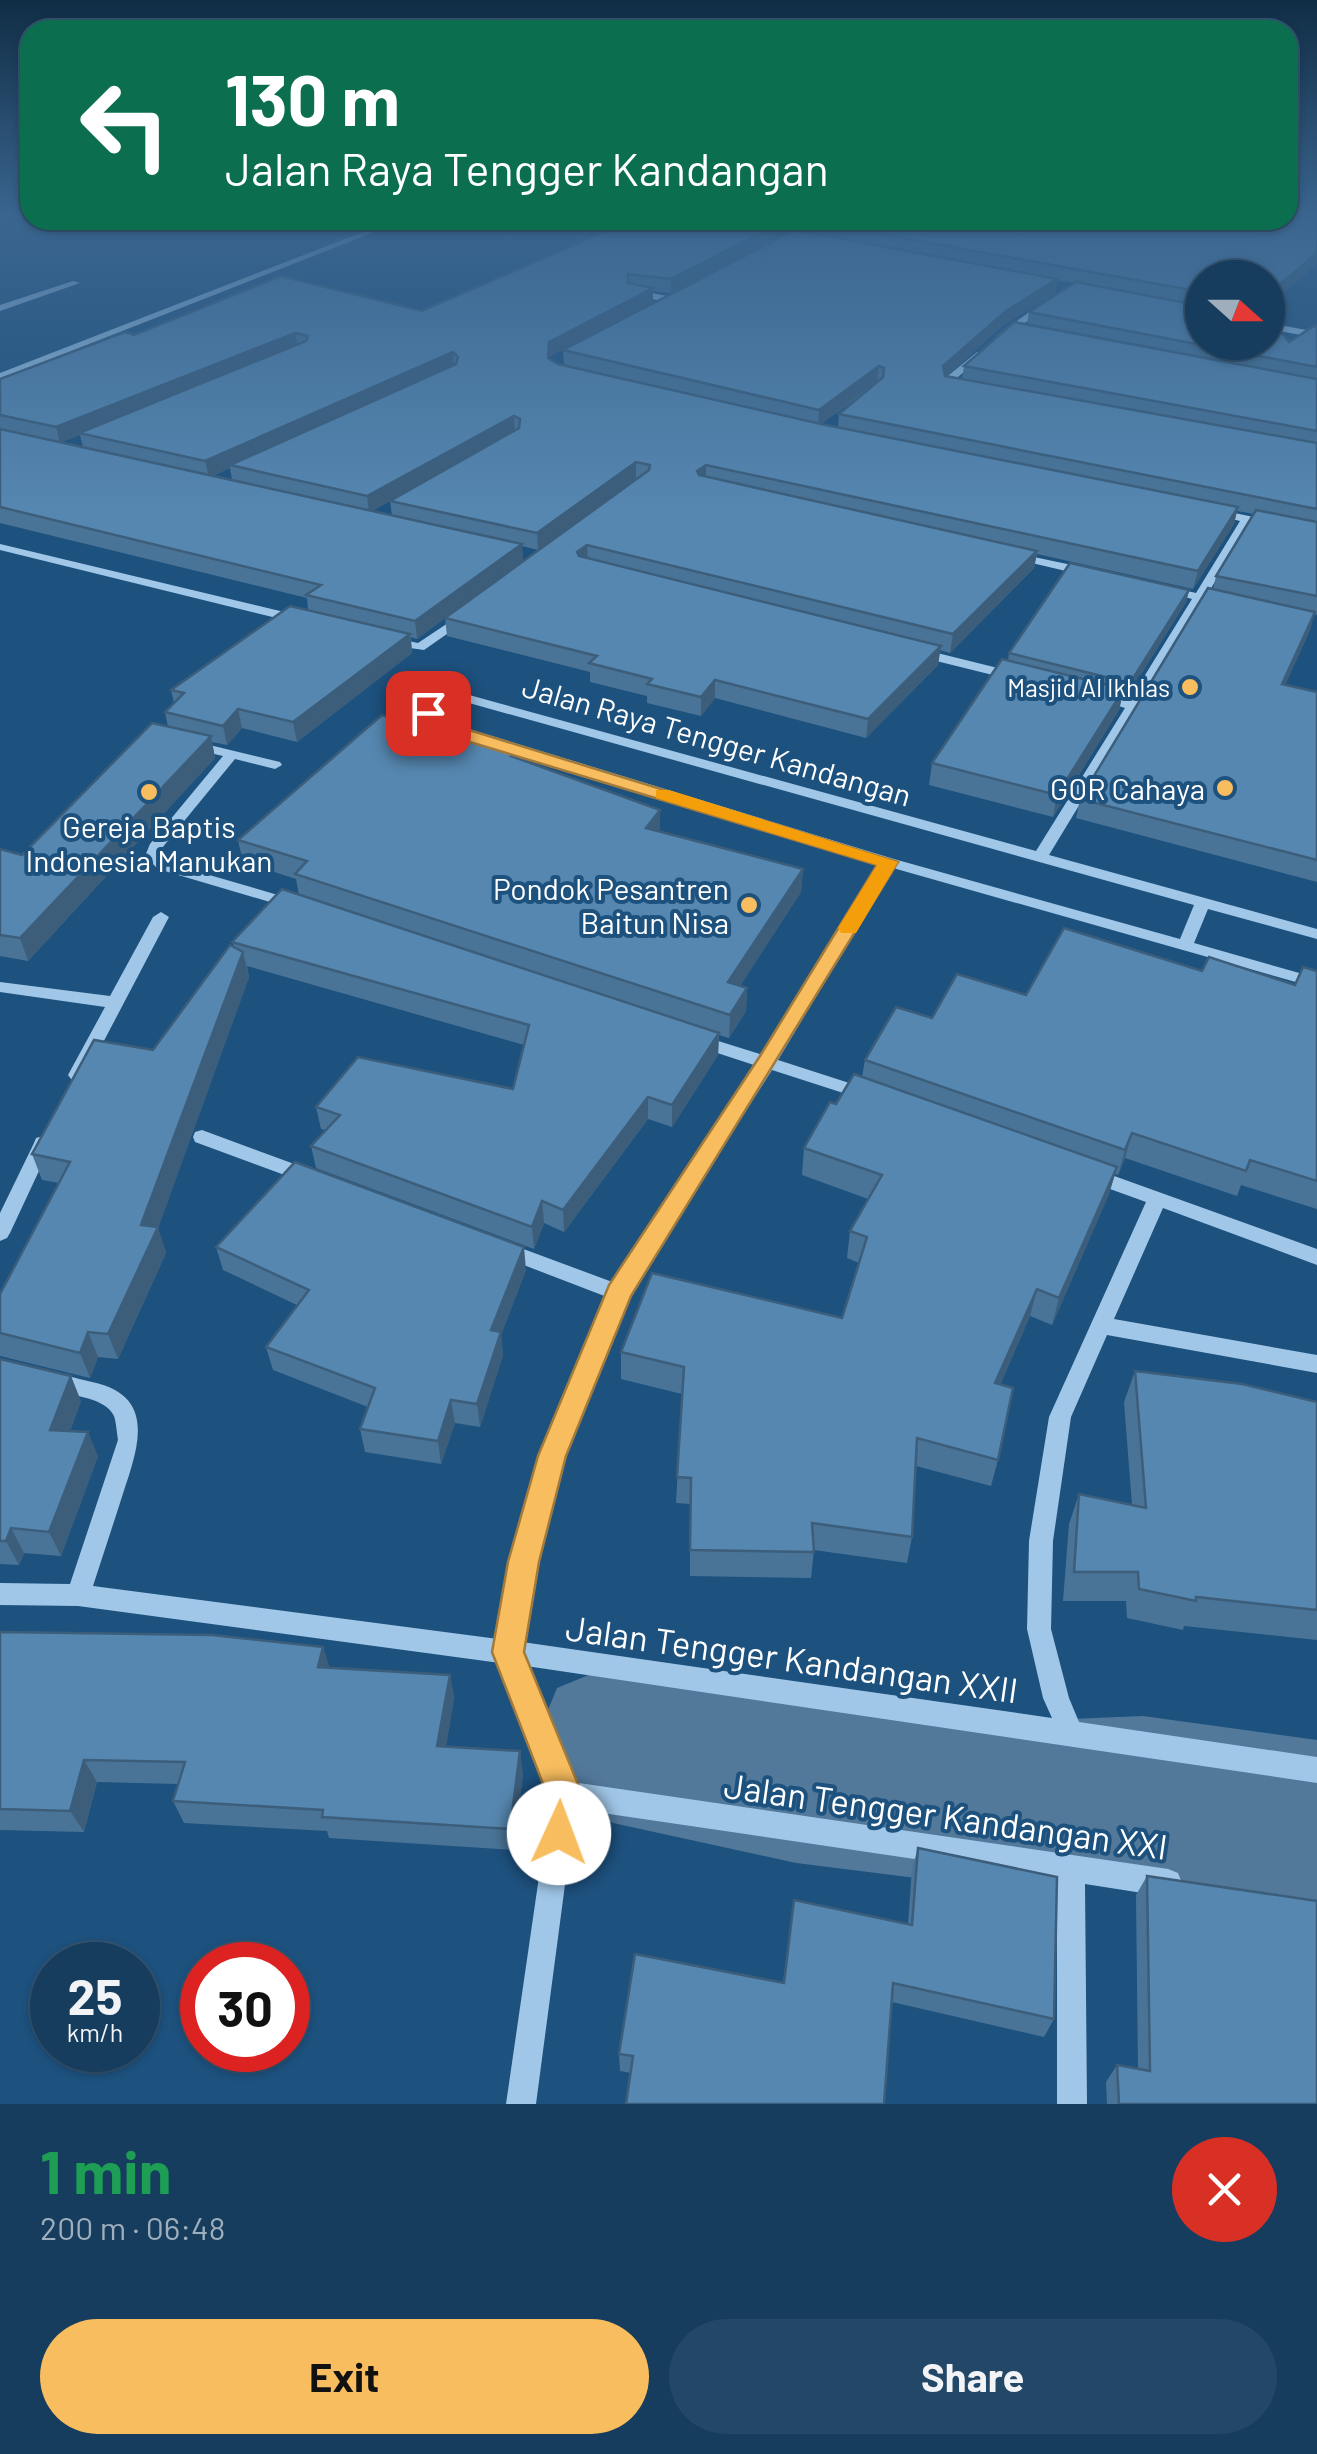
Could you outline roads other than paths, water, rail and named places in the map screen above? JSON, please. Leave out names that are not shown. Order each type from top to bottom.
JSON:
[{"type":"street","points":[[0,376],[156,315]]},
{"type":"street","points":[[975,392],[946,382],[1031,315]]},
{"type":"street","points":[[1285,329],[1317,335]]},
{"type":"street","points":[[1009,330],[1028,334]]},
{"type":"street","points":[[1209,511],[1317,533]]},
{"type":"street","points":[[1039,859],[1248,519]]},
{"type":"street","points":[[0,547],[318,624]]},
{"type":"street","points":[[1009,555],[1104,576]]},
{"type":"street","points":[[1142,584],[1233,604]]},
{"type":"street","points":[[374,638],[420,647],[470,612]]},
{"type":"street","points":[[907,650],[1020,678]]},
{"type":"street","points":[[1076,692],[1133,706]]},
{"type":"street","name":"Jalan Raya Tengger Kandangan","points":[[1317,934],[462,697],[445,699],[428,713],[428,721],[437,726],[888,862],[1317,983]]},
{"type":"street","points":[[179,742],[276,765]]},
{"type":"street","points":[[232,754],[155,847],[153,856],[162,866],[310,910]]},
{"type":"street","points":[[522,2104],[564,1794],[508,1652],[524,1562],[552,1456],[619,1293],[768,1062],[888,862]]},
{"type":"street","points":[[1185,946],[1203,904]]},
{"type":"street","points":[[69,1091],[112,1002],[161,916]]},
{"type":"street","points":[[0,987],[112,1002]]},
{"type":"street","points":[[688,1037],[882,1100]]},
{"type":"street","points":[[0,1234],[52,1127]]},
{"type":"street","points":[[202,1138],[331,1185]]},
{"type":"street","points":[[1066,1165],[1317,1257]]},
{"type":"street","points":[[1071,1735],[1056,1698],[1039,1629],[1041,1541],[1060,1417],[1158,1198]]},
{"type":"street","points":[[478,1240],[619,1293]]},
{"type":"street","points":[[1100,1325],[1317,1364]]},
{"type":"street","points":[[34,1378],[101,1393],[117,1403],[130,1440],[78,1595]]},
{"type":"street","name":"Jalan Tengger Kandangan XXII","points":[[0,1594],[78,1595],[508,1652],[1317,1770]]},
{"type":"street","name":"Jalan Tengger Kandangan XXI","points":[[564,1794],[1204,1888]]},
{"type":"street","points":[[1072,1869],[1072,2104]]},
{"type":"waterway","points":[[613,1744],[796,1783],[972,1804],[1143,1797],[1317,1822]]},
{"type":"place","name":"Masjid Al Ikhlas","points":[[1190,687]]},
{"type":"place","name":"GOR Cahaya","points":[[1225,788]]},
{"type":"place","name":"Gereja Baptis Indonesia Manukan","points":[[149,792]]},
{"type":"place","name":"Pondok Pesantren Baitun Nisa","points":[[749,905]]}]
